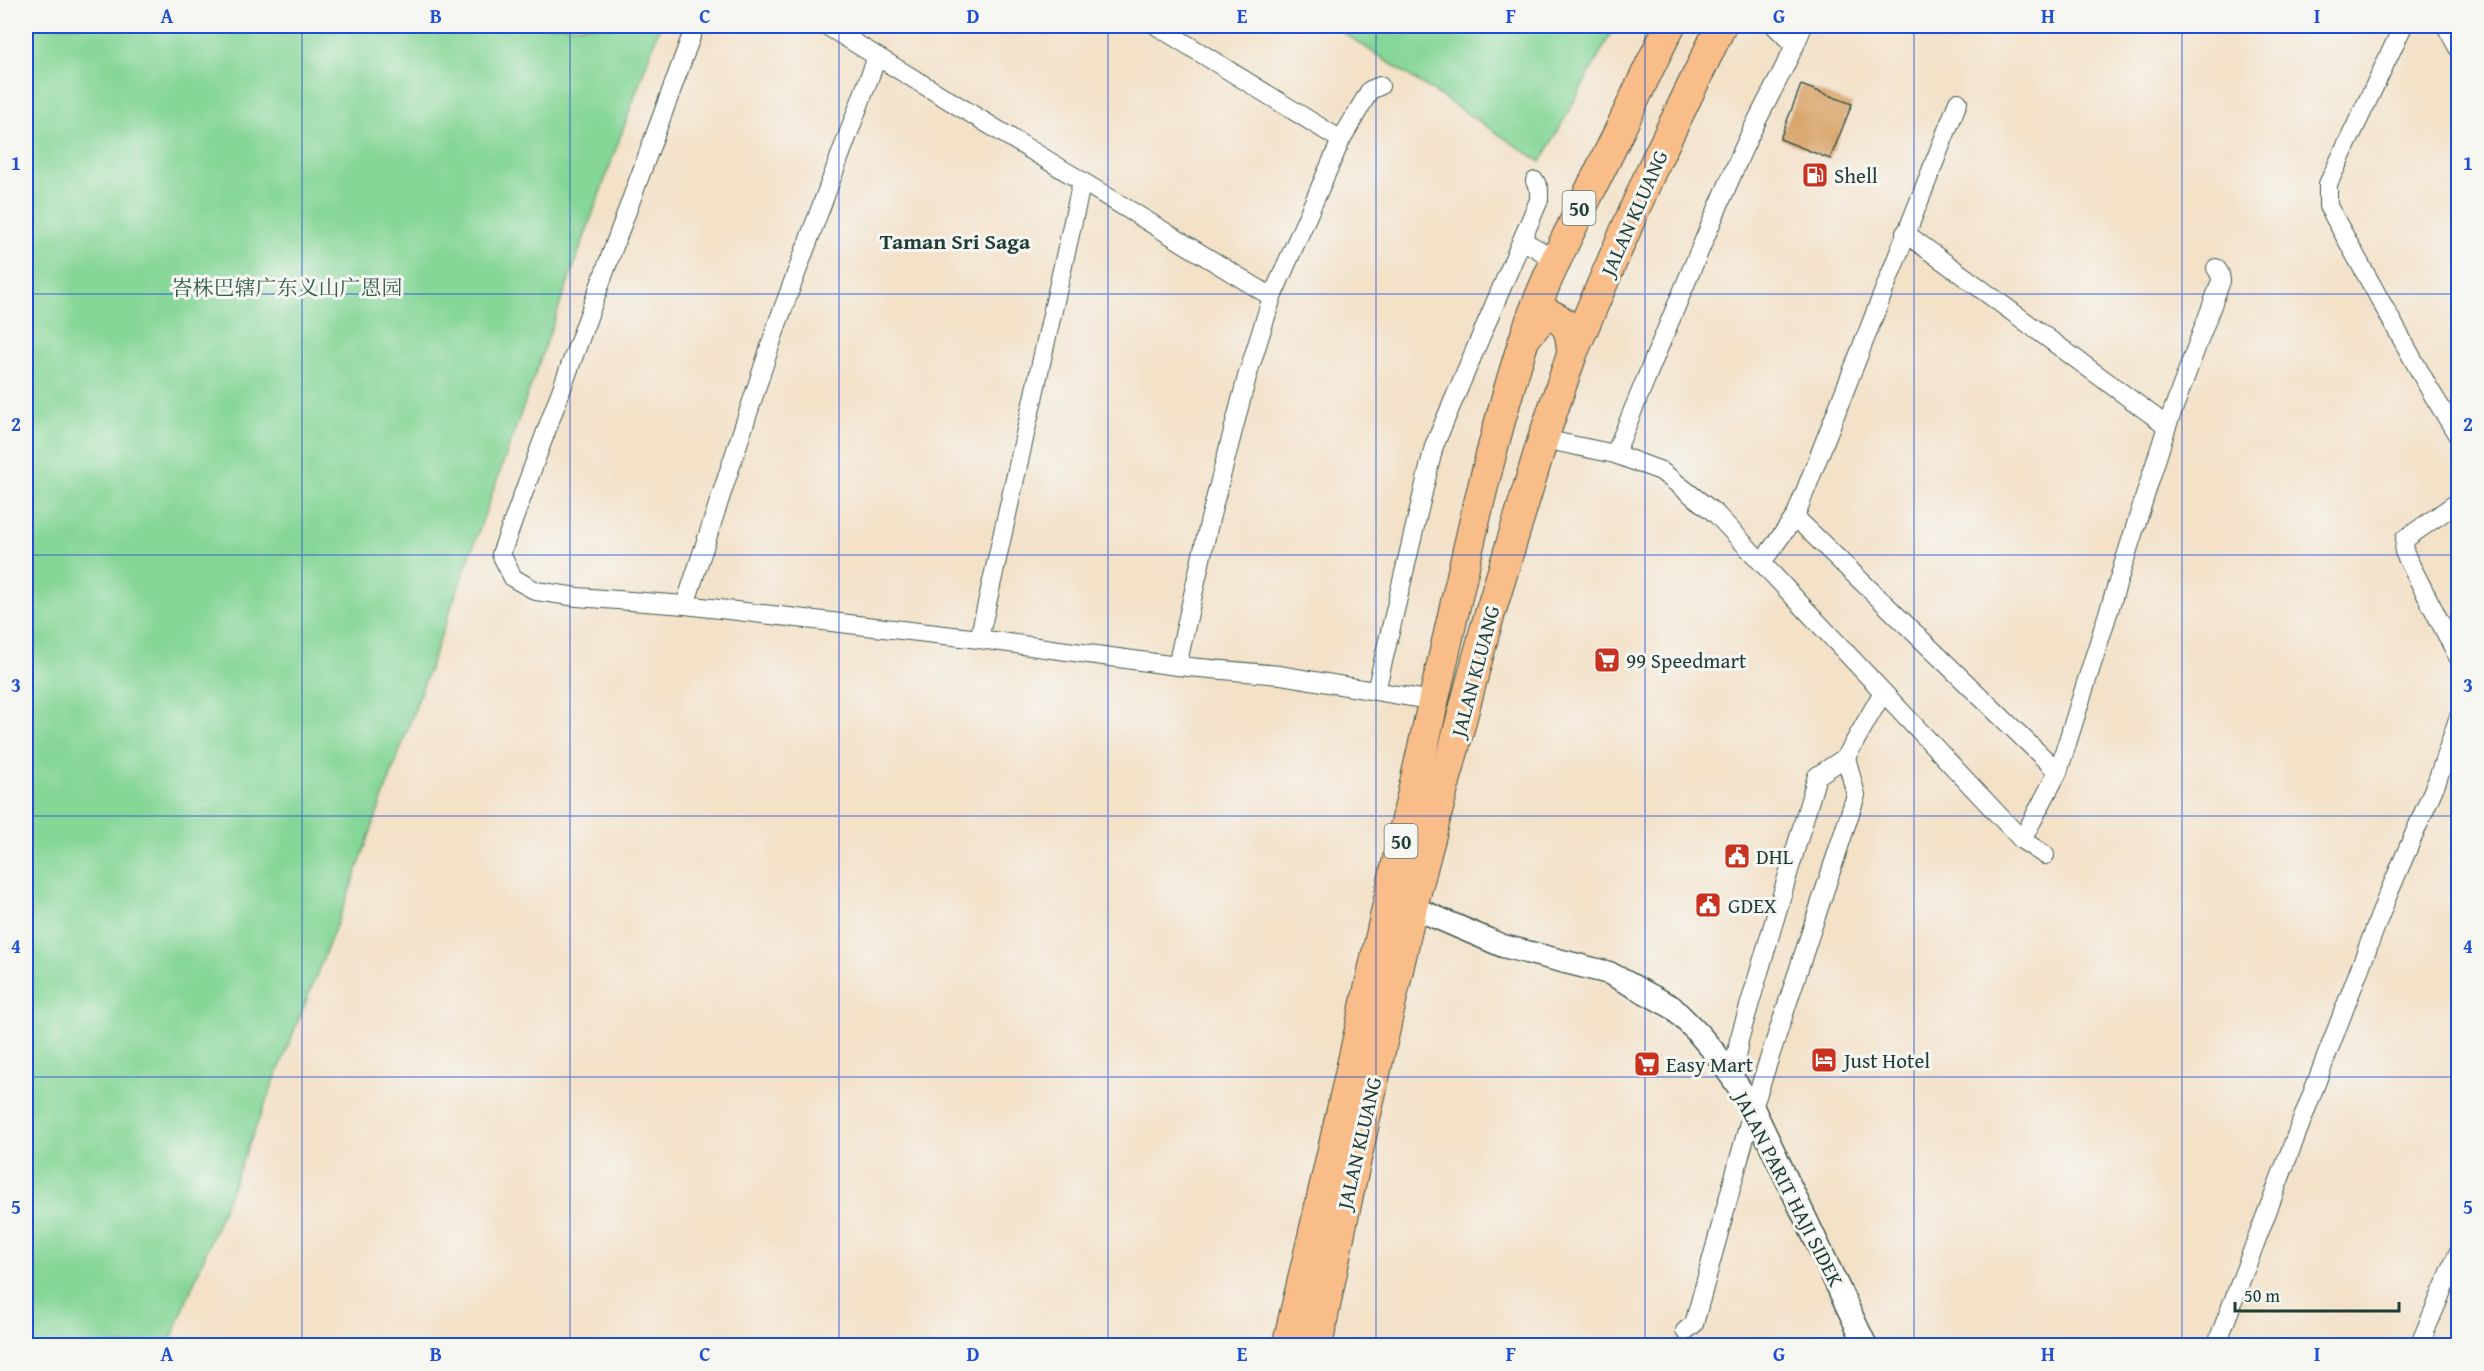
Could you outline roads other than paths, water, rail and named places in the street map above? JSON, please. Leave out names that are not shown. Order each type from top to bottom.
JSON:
[{"type":"highway","name":"JALAN KLUANG","points":[[1287,1346],[1315,1232],[1484,486],[1525,338],[1556,260],[1580,208],[1616,138],[1640,81],[1670,26]]},
{"type":"highway","name":"JALAN KLUANG","points":[[1317,1346],[1412,907],[1485,630],[1543,439],[1572,354],[1652,169],[1721,26]]},
{"type":"highway","points":[[1640,81],[1639,106],[1648,126],[1656,129],[1662,127],[1679,113]]},
{"type":"highway","points":[[1525,338],[1542,318],[1551,315],[1567,324],[1571,333],[1572,354]]},
{"type":"street","points":[[695,26],[501,554],[513,578],[536,591],[577,597],[685,605],[979,639],[1177,666],[1280,675],[1434,701]]},
{"type":"street","points":[[827,26],[1272,297]]},
{"type":"street","points":[[1157,26],[1341,140]]},
{"type":"street","points":[[1775,26],[1795,46]]},
{"type":"street","points":[[1615,454],[1743,150],[1803,26]]},
{"type":"street","points":[[2403,26],[2328,184],[2328,206],[2458,436]]},
{"type":"street","points":[[2446,26],[2458,48]]},
{"type":"street","points":[[685,605],[778,322],[877,57]]},
{"type":"street","points":[[1177,666],[1235,421],[1272,297],[1341,140],[1370,90],[1380,86]]},
{"type":"street","points":[[1762,562],[1795,517],[1958,102]]},
{"type":"street","points":[[979,639],[1082,181]]},
{"type":"street","points":[[1376,691],[1434,446],[1539,200],[1539,189],[1534,181]]},
{"type":"street","points":[[1905,233],[2167,426]]},
{"type":"street","points":[[1522,240],[1556,260]]},
{"type":"street","points":[[2022,840],[2058,772],[2167,426],[2221,281],[2216,268]]},
{"type":"street","points":[[1543,439],[1615,454],[1661,471],[1716,514],[2022,840],[2045,855]]},
{"type":"street","points":[[2458,502],[2405,539],[2404,552],[2458,657]]},
{"type":"street","points":[[1795,517],[2058,772]]},
{"type":"street","points":[[1733,1079],[1739,1040],[1817,776],[1846,757],[1883,692]]},
{"type":"street","points":[[2216,1346],[2387,897],[2436,781],[2458,719]]},
{"type":"street","points":[[1684,1331],[1694,1324],[1753,1108],[1856,795],[1846,757]]},
{"type":"street","name":"JALAN PARIT HAJI SIDEK","points":[[1412,907],[1503,946],[1609,973],[1672,1007],[1697,1032],[1753,1108],[1866,1346]]},
{"type":"street","points":[[2419,1346],[2458,1253]]},
{"type":"place","name":"Shell","points":[[1815,175]]},
{"type":"place","name":"99 Speedmart","points":[[1607,660]]},
{"type":"place","name":"DHL","points":[[1737,856]]},
{"type":"place","name":"GDEX","points":[[1708,905]]},
{"type":"place","name":"Just Hotel","points":[[1824,1060]]},
{"type":"place","name":"Easy Mart","points":[[1647,1064]]},
{"type":"district","name":"Taman Sri Saga","points":[[955,241]]},
{"type":"park label","name":"峇株巴辖广东义山广恩园","points":[[287,287]]}]
